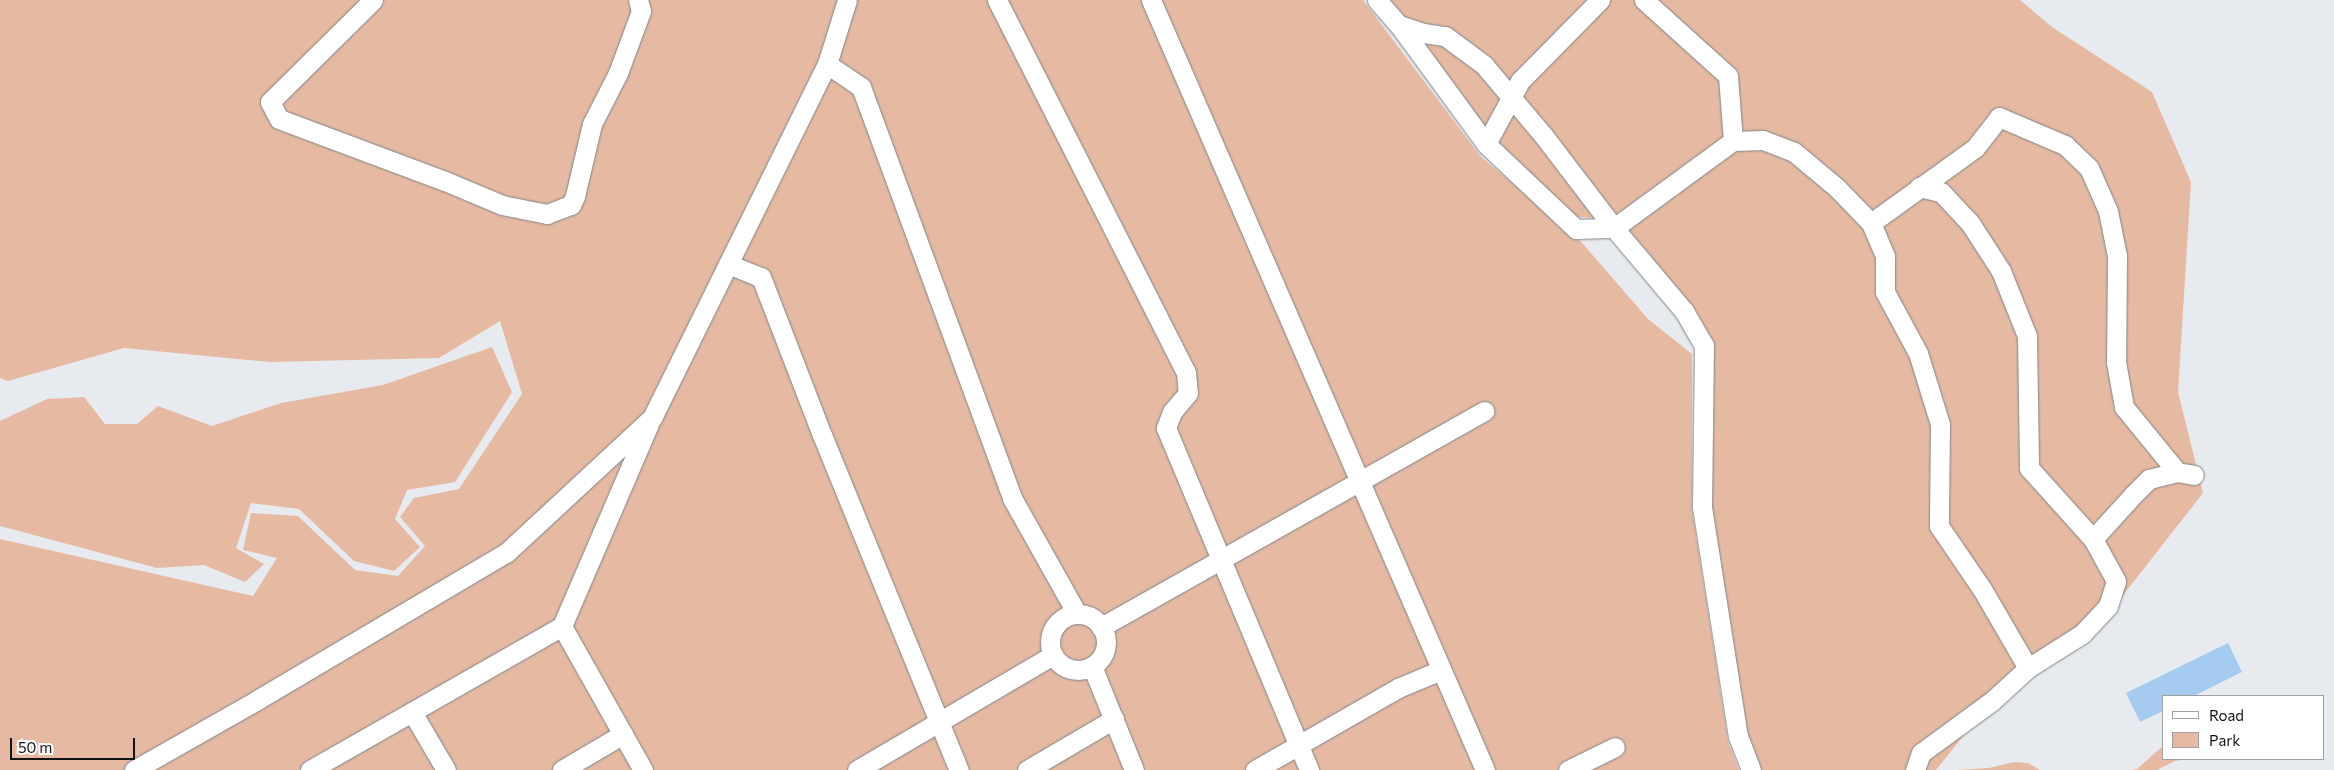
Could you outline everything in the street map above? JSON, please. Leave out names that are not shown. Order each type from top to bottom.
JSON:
[{"type":"lane","points":[[373,0],[270,102],[279,119],[445,181],[502,205],[547,214],[571,205],[575,196],[592,124],[618,73],[641,11],[638,0]]},
{"type":"lane","points":[[310,770],[562,626],[652,418],[827,64],[847,0]]},
{"type":"lane","points":[[997,0],[1186,372],[1188,393],[1172,412],[1166,428],[1310,770]]},
{"type":"lane","points":[[1151,0],[1484,770]]},
{"type":"lane","points":[[1378,0],[1399,25],[1486,144],[1576,229],[1614,228],[1733,141],[1763,140],[1794,152],[1836,187],[1871,223],[1885,256],[1885,292],[1918,353],[1940,424],[1939,526],[1982,588],[2028,668]]},
{"type":"lane","points":[[1486,144],[1520,81],[1600,0]]},
{"type":"lane","points":[[1644,0],[1728,76],[1733,141]]},
{"type":"lane","points":[[1399,25],[1423,33],[1445,36],[1484,65],[1512,97],[1614,228],[1684,312],[1704,345],[1702,507],[1738,736],[1751,770]]},
{"type":"lane","points":[[827,64],[861,87],[1012,498],[1077,614]]},
{"type":"lane","points":[[1871,223],[1975,148],[1999,117],[2065,145],[2089,168],[2108,211],[2117,256],[2116,362],[2124,407],[2185,473],[2149,479],[2093,539]]},
{"type":"lane","points":[[1915,770],[1921,753],[1992,701],[2028,668],[2082,634],[2108,606],[2116,581],[2093,539],[2029,468],[2027,336],[2001,272],[1970,223],[1941,192],[1919,187]]},
{"type":"lane","points":[[728,264],[761,277],[822,435],[959,770]]},
{"type":"lane","points":[[1101,626],[1484,411]]},
{"type":"lane","points":[[134,770],[257,700],[506,553],[652,418]]},
{"type":"lane","points":[[1077,614],[1095,620],[1101,626],[1106,644],[1099,660],[1092,666],[1074,670],[1058,662],[1053,655],[1050,646],[1053,628],[1059,620],[1077,614]]},
{"type":"lane","points":[[562,626],[643,770]]},
{"type":"lane","points":[[857,770],[1053,655]]},
{"type":"lane","points":[[1092,666],[1134,770]]},
{"type":"lane","points":[[1256,770],[1398,688],[1441,670]]},
{"type":"lane","points":[[412,712],[446,770]]},
{"type":"lane","points":[[1027,770],[1114,718]]},
{"type":"lane","points":[[562,770],[623,734]]},
{"type":"lane","points":[[1568,770],[1614,747]]},
{"type":"green space","points":[[0,0],[1363,0],[1481,157],[1577,237],[1648,319],[1692,354],[1692,510],[1728,741],[1739,770],[0,770],[0,539],[253,596],[277,558],[243,550],[251,513],[298,516],[355,570],[398,576],[425,546],[400,517],[414,498],[459,489],[522,394],[500,321],[439,358],[270,362],[124,348],[8,381],[0,378]]},
{"type":"green space","points":[[1386,0],[2020,0],[2052,27],[2152,92],[2191,182],[2178,392],[2203,493],[2099,626],[1972,725],[1936,770],[1756,770],[1744,734],[1710,505],[1712,342],[1610,218],[1575,217],[1496,144]]},
{"type":"green space","points":[[492,347],[512,392],[455,482],[407,490],[395,519],[420,547],[394,571],[354,561],[299,509],[251,503],[236,548],[264,564],[245,582],[204,565],[157,568],[0,526],[0,421],[47,399],[84,397],[105,424],[137,424],[158,406],[212,426],[281,403],[383,385]]},
{"type":"green space","points":[[2162,747],[2162,760],[2182,760],[2175,761],[2157,770],[2131,770],[2137,769]]},
{"type":"green space","points":[[2014,762],[2028,763],[2040,770],[1957,770],[1989,768]]},
{"type":"building","points":[[2228,643],[2242,672],[2196,695],[2162,695],[2162,711],[2140,722],[2126,693]]}]
